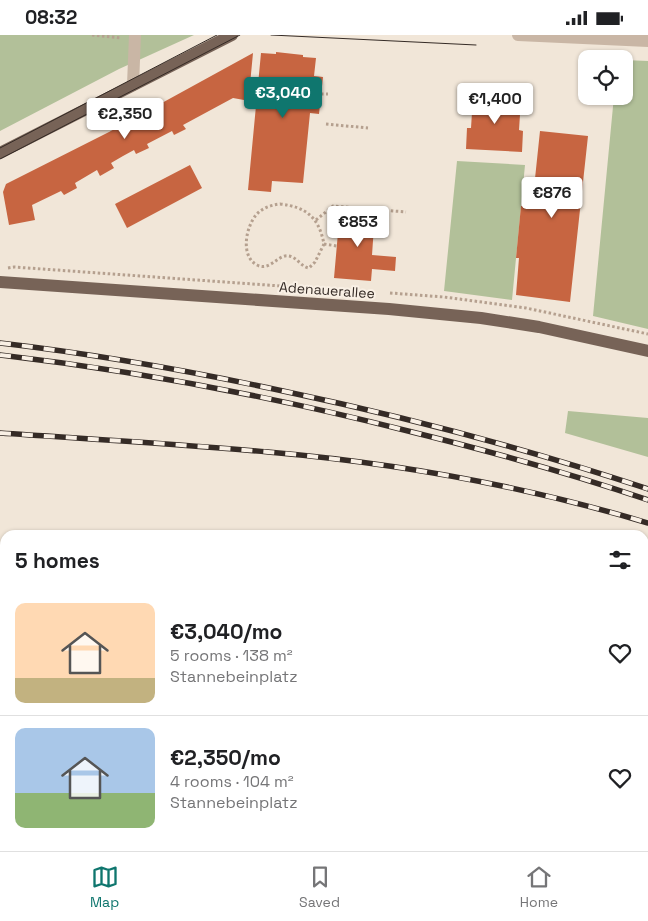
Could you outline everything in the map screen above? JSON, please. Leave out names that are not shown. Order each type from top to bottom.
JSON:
[{"type":"main road","points":[[0,153],[232,35]]},
{"type":"main road","name":"Adenauerallee","points":[[0,282],[461,315],[539,327],[648,351]]},
{"type":"street","points":[[518,35],[595,37],[648,41]]},
{"type":"street","points":[[133,85],[134,37]]},
{"type":"path","points":[[92,35],[134,37]]},
{"type":"path","points":[[321,94],[328,94]]},
{"type":"path","points":[[326,124],[368,128]]},
{"type":"path","points":[[280,203],[299,208],[316,220],[324,244],[315,262],[308,268],[289,256],[284,256],[263,267],[258,266],[248,254],[246,244],[247,234],[252,221],[270,205],[280,203]]},
{"type":"path","points":[[316,220],[333,206],[406,212]]},
{"type":"path","points":[[324,244],[337,246]]},
{"type":"green space","points":[[0,35],[194,35],[119,69],[0,131]]},
{"type":"green space","points":[[633,60],[648,61],[648,329],[593,316],[613,105],[633,105]]},
{"type":"green space","points":[[457,161],[525,165],[512,300],[444,291]]},
{"type":"green space","points":[[568,411],[648,418],[648,457],[565,433]]},
{"type":"building","points":[[276,52],[316,58],[314,76],[323,77],[319,114],[310,113],[303,183],[272,181],[271,192],[248,190],[261,53],[276,54]]},
{"type":"building","points":[[253,53],[249,95],[245,94],[244,100],[233,98],[183,125],[186,129],[174,135],[172,131],[147,144],[149,148],[136,154],[134,150],[111,163],[114,168],[100,176],[97,170],[75,183],[77,188],[64,195],[61,191],[32,205],[35,220],[9,225],[3,192],[6,184],[109,132]]},
{"type":"building","points":[[473,97],[521,99],[519,130],[523,131],[522,152],[466,149],[467,128],[471,128]]},
{"type":"building","points":[[540,131],[588,136],[570,302],[516,295],[519,258],[516,258],[521,206],[532,207]]},
{"type":"building","points":[[190,165],[202,188],[127,228],[115,204]]},
{"type":"building","points":[[340,210],[375,212],[372,255],[396,257],[395,271],[372,269],[371,281],[334,278]]},
{"type":"tram line","points":[[0,148],[217,35]]},
{"type":"tram line","points":[[0,159],[240,35]]},
{"type":"tram line","points":[[271,35],[476,45]]},
{"type":"railway","points":[[0,343],[142,364],[329,401],[512,447],[648,489]]},
{"type":"railway","points":[[0,355],[154,377],[307,407],[499,455],[648,500]]},
{"type":"railway","points":[[0,433],[235,449],[364,463],[507,487],[648,523]]}]
